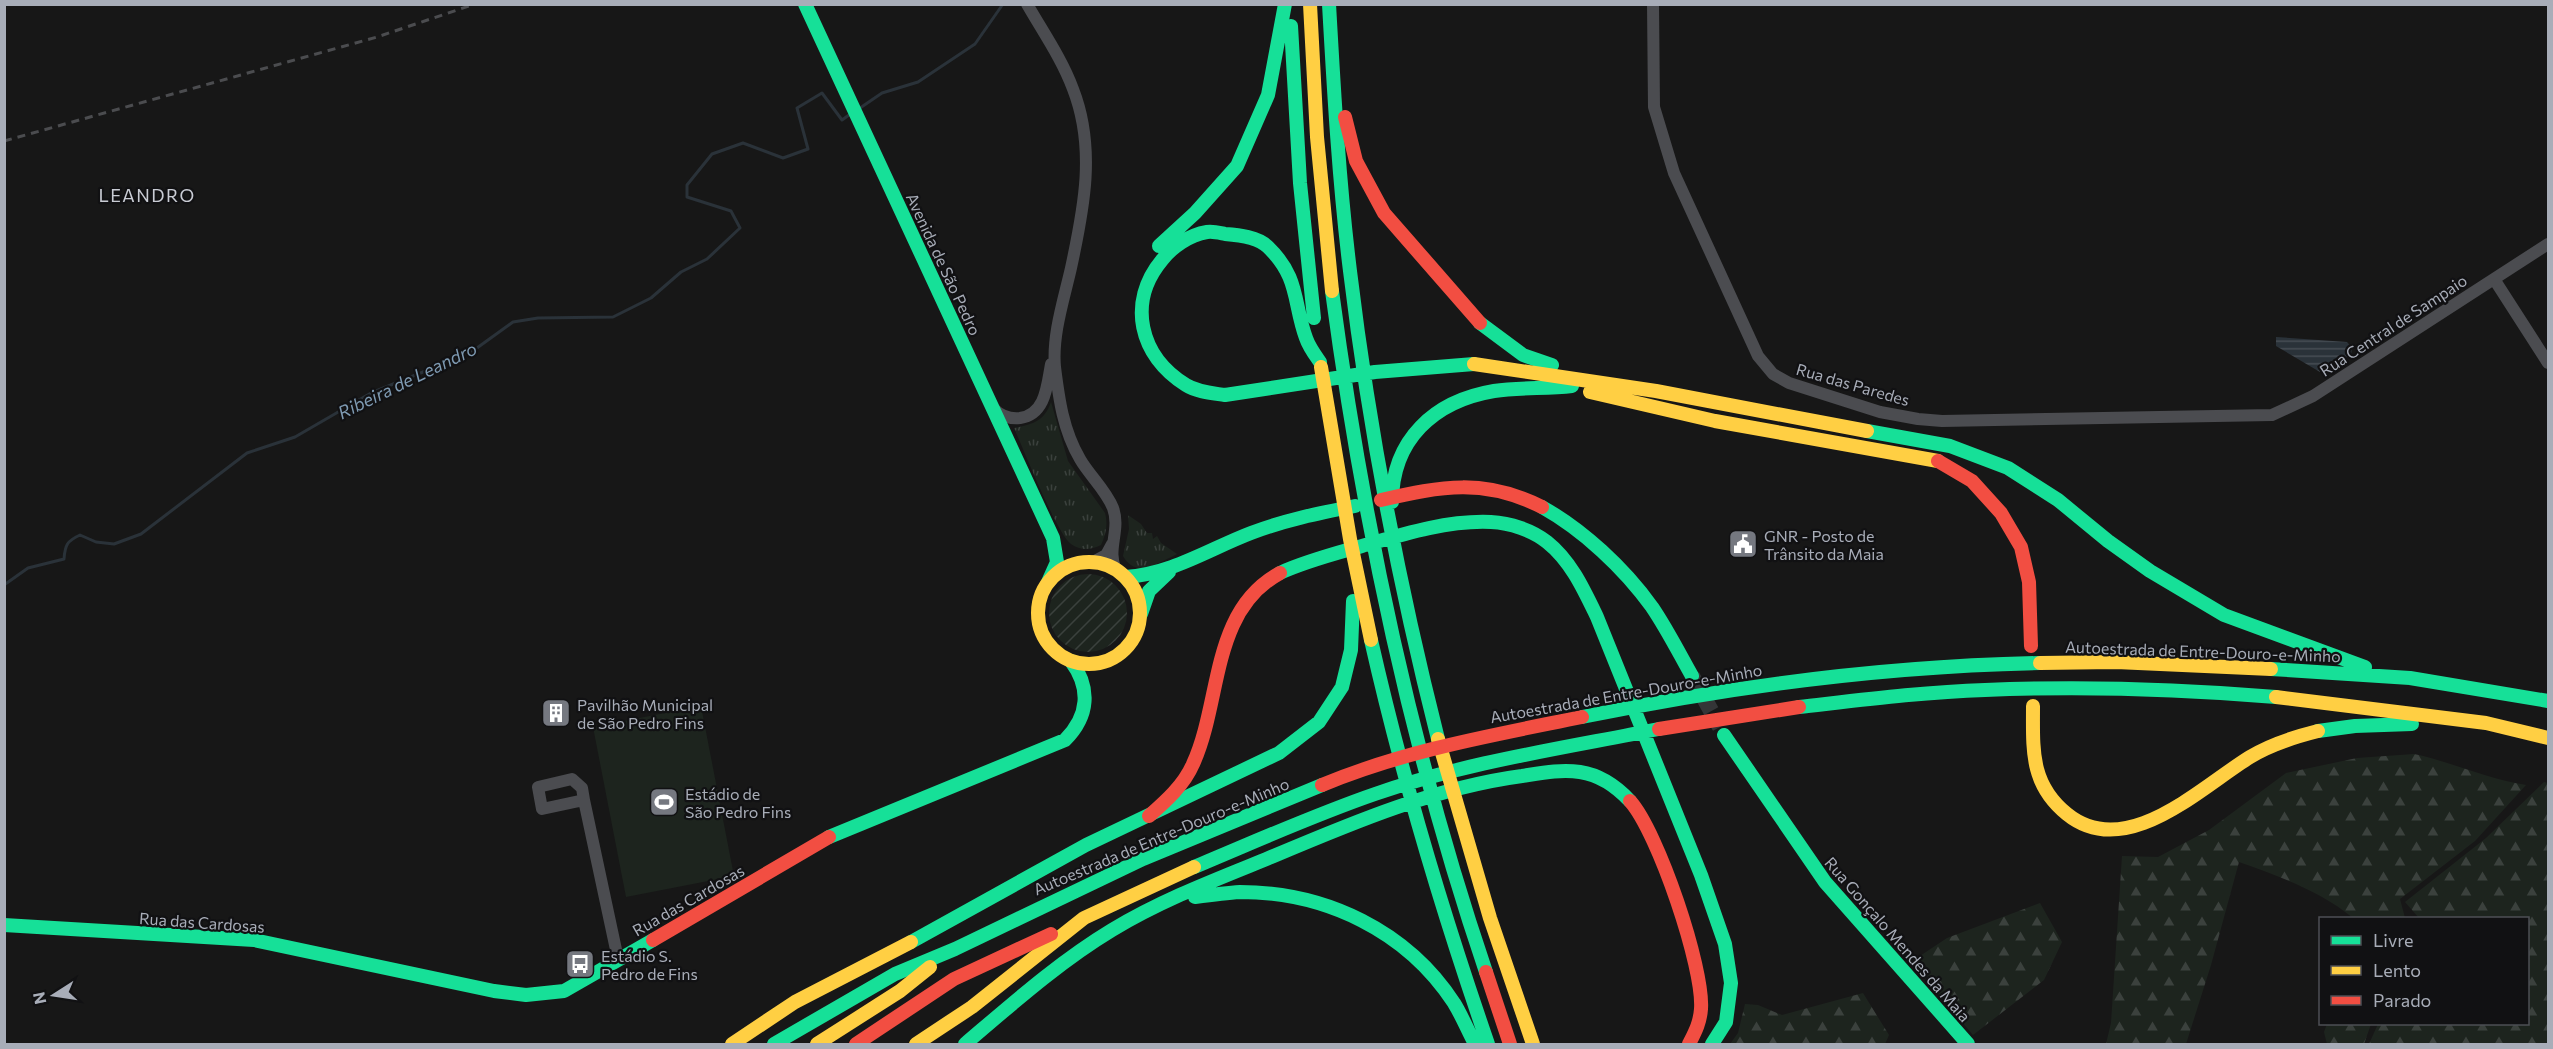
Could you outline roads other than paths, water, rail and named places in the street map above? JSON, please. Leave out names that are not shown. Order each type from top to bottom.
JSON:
[{"type":"main road","name":"Avenida de São Pedro","points":[[805,4],[1053,538],[1067,555],[1087,562]]},
{"type":"main road","points":[[1149,255],[1195,213],[1237,166],[1268,95],[1285,4]]},
{"type":"main road","points":[[1290,4],[1300,183],[1320,362],[1353,558],[1379,678],[1414,816],[1448,927],[1488,1044]]},
{"type":"main road","points":[[1310,4],[1316,112],[1327,236],[1343,369],[1370,534],[1401,680],[1438,822],[1463,906],[1510,1044]]},
{"type":"main road","points":[[1329,4],[1342,199],[1359,347],[1376,460],[1395,560],[1455,806],[1512,987],[1533,1044]]},
{"type":"main road","points":[[1331,52],[1356,161],[1384,213],[1402,236],[1479,322],[1503,341],[1523,355],[1601,382]]},
{"type":"main road","points":[[1320,362],[1306,339],[1297,295],[1288,273],[1267,246],[1242,235],[1207,232],[1173,246],[1149,275],[1141,308],[1142,326],[1147,342],[1164,367],[1186,385],[1204,392],[1225,394],[1278,392],[1477,364],[1601,382],[1950,446],[2008,468],[2058,500],[2108,541],[2150,571],[2224,615],[2358,665],[2410,678]]},
{"type":"main road","points":[[1139,269],[1129,306],[1131,326],[1137,347],[1152,370],[1161,378],[1178,393],[1204,404],[1226,407],[1278,392]]},
{"type":"main road","points":[[1376,377],[1477,375],[1520,378],[1572,386],[1608,398],[1715,421],[1936,460],[1972,481],[2001,513],[2021,547],[2029,582],[2031,646]]},
{"type":"main road","points":[[1395,560],[1391,514],[1394,472],[1406,445],[1424,423],[1449,405],[1481,393],[1513,388],[1546,390],[1572,386]]},
{"type":"main road","points":[[1177,566],[1155,583],[1149,591],[1137,630],[1126,648],[1108,661],[1083,664],[1071,661],[1057,653],[1046,642],[1040,628],[1039,604],[1048,582],[1068,566],[1087,562],[1121,574],[1149,576],[1177,566],[1224,543],[1293,520],[1433,488],[1488,488],[1533,501],[1560,518],[1592,543],[1645,597],[1692,675]]},
{"type":"main road","points":[[1149,816],[1177,789],[1194,764],[1202,743],[1228,638],[1236,616],[1249,598],[1266,583],[1283,572],[1310,561],[1428,527],[1489,522],[1510,525],[1546,541],[1579,579],[1598,617],[1701,875],[1725,944],[1731,983],[1726,1022],[1712,1044]]},
{"type":"main road","name":"Avenida de São Pedro","points":[[1048,582],[1057,562],[1053,538]]},
{"type":"main road","points":[[732,1044],[817,990],[965,914],[1086,845],[1279,753],[1319,722],[1342,687],[1351,650],[1353,558]]},
{"type":"main road","points":[[1121,574],[1137,597],[1139,619]]},
{"type":"main road","points":[[1071,661],[1082,678],[1085,689]]},
{"type":"main road","name":"Rua das Cardosas","points":[[4,925],[254,940],[494,991],[526,995],[564,991],[828,838],[1065,740],[1076,731],[1082,720],[1087,679],[1093,671],[1108,661]]},
{"type":"main road","name":"Autoestrada de Entre-Douro-e-Minho","points":[[774,1044],[895,974],[955,949],[1133,863],[1365,767],[1453,743],[1704,693],[1819,678],[1946,666],[2053,662],[2149,663],[2410,678],[2548,701]]},
{"type":"main road","points":[[856,1044],[954,979],[1193,867],[1374,794],[1459,769],[1615,736],[1728,716],[1900,696],[1985,690],[2082,688],[2220,692],[2302,699],[2486,723],[2548,738]]},
{"type":"main road","points":[[2032,706],[2036,773],[2052,801],[2073,822],[2098,830],[2127,828],[2169,811],[2263,750],[2307,734],[2356,726],[2486,723]]},
{"type":"main road","name":"Rua Gonçalo Mendes da Maia","points":[[1724,735],[1825,882],[1968,1044]]},
{"type":"main road","points":[[965,1044],[1025,992],[1112,930],[1220,878],[1380,812],[1463,786],[1513,776],[1568,771],[1595,776],[1623,793],[1641,813],[1655,842],[1690,944],[1701,993],[1698,1026],[1689,1044]]},
{"type":"main road","points":[[1149,912],[1193,898],[1239,891],[1278,892],[1337,908],[1378,928],[1417,958],[1448,993],[1475,1044]]},
{"type":"main road","points":[[916,1044],[972,1007],[1084,918]]},
{"type":"main road","points":[[817,1044],[900,991],[955,949]]},
{"type":"main road","points":[[1512,987],[1544,1044]]},
{"type":"street","points":[[992,407],[999,414],[1013,418],[1032,414],[1040,406],[1079,231],[1087,177],[1086,133],[1073,89],[1027,4]]},
{"type":"street","name":"Rua das Paredes","points":[[1653,4],[1654,107],[1674,173],[1758,356],[1773,374],[1789,383],[1860,406],[1918,419],[1954,421],[2249,414]]},
{"type":"street","name":"Rua Central de Sampaio","points":[[2249,414],[2272,415],[2313,396],[2548,244]]},
{"type":"street","points":[[2494,279],[2548,363]]},
{"type":"street","points":[[1056,336],[1055,364],[1067,434],[1080,460],[1111,504],[1117,529],[1112,556],[1121,574]]},
{"type":"street","points":[[1087,562],[1106,555],[1114,541]]},
{"type":"street","points":[[584,800],[618,959]]},
{"type":"waterway","name":"Ribeira de Leandro","points":[[860,108],[882,93],[918,82],[975,44],[1003,4]]},
{"type":"waterway","name":"Ribeira de Leandro","points":[[4,585],[28,568],[64,559],[67,544],[80,535],[96,542],[114,544],[141,534],[247,453],[295,437],[371,393],[470,353],[513,322],[538,318],[613,317],[651,298],[681,272],[707,259],[740,228],[731,211],[687,197],[687,185],[712,154],[743,143],[783,158],[808,149],[797,108],[822,93],[842,120],[849,115]]},
{"type":"tunnel","points":[[1692,676],[1720,727]]},
{"type":"railway","points":[[4,141],[377,37],[475,4]]},
{"type":"place","name":"GNR - Posto de Trânsito da Maia","points":[[1743,544]]},
{"type":"place","name":"Pavilhão Municipal de São Pedro Fins","points":[[556,713]]},
{"type":"place","name":"Estádio de São Pedro Fins","points":[[664,802]]},
{"type":"place","name":"Estádio S. Pedro de Fins","points":[[580,964]]},
{"type":"district","name":"LEANDRO","points":[[147,195]]}]
